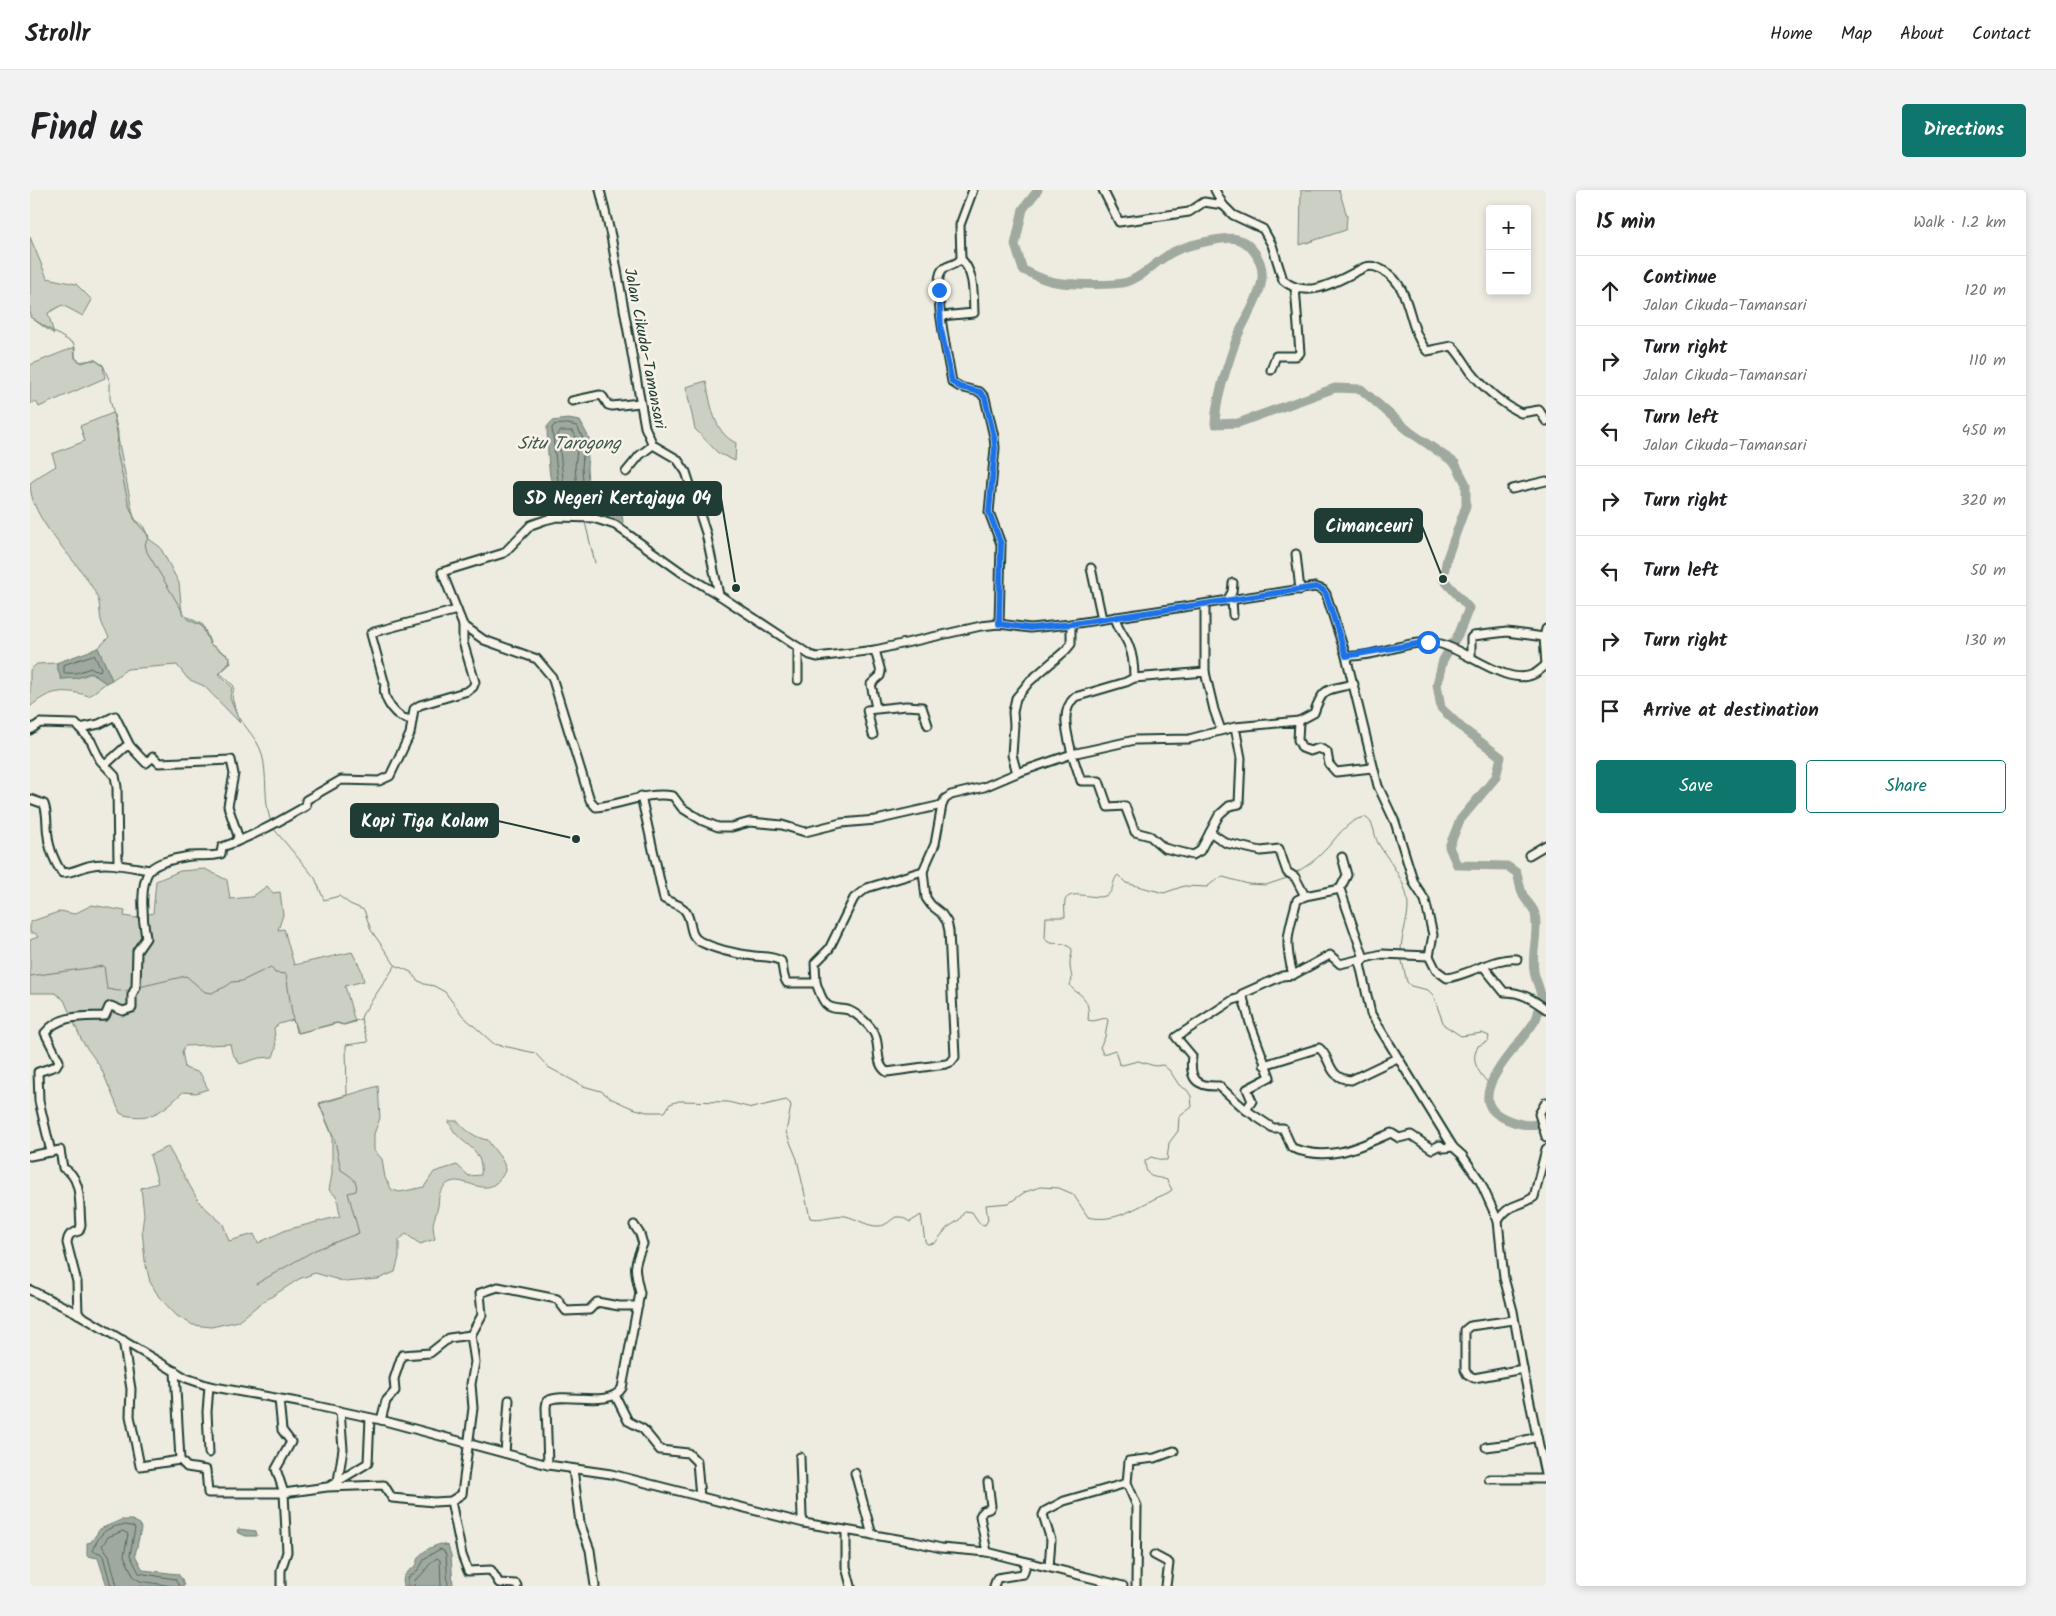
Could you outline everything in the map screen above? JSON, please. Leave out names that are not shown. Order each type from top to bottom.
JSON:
[{"type":"street","name":"Jalan Cikuda–Tamansari","points":[[600,190],[611,236],[645,427],[653,445],[677,459],[686,472],[706,533],[719,595]]},
{"type":"street","points":[[941,316],[974,313],[969,267],[961,259],[960,225],[973,190]]},
{"type":"street","points":[[1103,190],[1119,222],[1175,212],[1189,212],[1204,202],[1223,205]]},
{"type":"street","points":[[1215,190],[1223,205],[1233,215],[1263,229],[1269,238],[1283,280],[1295,287],[1307,289],[1323,287],[1371,265],[1376,266],[1396,278],[1402,288],[1414,329],[1421,344],[1427,351],[1452,346],[1461,355],[1477,379],[1500,400],[1520,413],[1539,410],[1546,421]]},
{"type":"street","points":[[961,259],[956,264],[943,268],[940,273],[941,329],[952,382],[960,387],[980,392],[985,398],[994,437],[995,448],[989,512],[1001,544],[999,624]]},
{"type":"street","points":[[1271,370],[1276,356],[1296,356],[1300,353],[1295,287]]},
{"type":"street","points":[[572,401],[600,395],[603,396],[608,405],[612,406],[640,402]]},
{"type":"street","points":[[626,472],[640,455],[653,445]]},
{"type":"street","points":[[1512,489],[1546,481]]},
{"type":"street","points":[[51,1152],[39,1101],[38,1072],[56,1066],[58,1061],[45,1033],[56,1022],[64,1018],[105,1016],[109,1006],[122,1011],[132,1008],[137,951],[146,938],[143,886],[150,870],[161,863],[188,856],[218,855],[222,847],[272,825],[306,806],[306,800],[341,780],[379,781],[390,776],[410,734],[414,710],[420,705],[468,691],[475,682],[463,642],[463,624],[442,572],[504,553],[531,525],[557,517],[593,518],[615,525],[681,572],[810,655],[817,657],[875,650],[981,626],[999,624],[1030,628],[1072,624],[1316,587],[1323,590],[1326,594],[1354,684],[1372,768],[1384,802],[1395,822],[1414,883],[1424,900],[1433,935],[1429,956],[1436,970],[1447,978],[1459,976],[1484,966],[1513,958],[1518,959]]},
{"type":"street","points":[[1296,554],[1300,590]]},
{"type":"street","points":[[1091,568],[1102,619]]},
{"type":"street","points":[[1233,583],[1229,601],[1233,615]]},
{"type":"street","points":[[1205,605],[1205,672],[1221,730]]},
{"type":"street","points":[[411,720],[407,720],[399,715],[384,698],[385,685],[372,634],[457,610]]},
{"type":"street","points":[[1115,617],[1118,628],[1129,646],[1134,665],[1134,678]]},
{"type":"street","points":[[463,624],[484,640],[538,659],[552,676],[590,800],[596,806],[641,796],[662,794],[673,796],[682,808],[703,821],[718,827],[732,827],[750,822],[782,825],[805,832],[841,823],[876,820],[942,805]]},
{"type":"street","points":[[1017,773],[1012,755],[1013,712],[1016,698],[1030,681],[1071,644],[1072,624]]},
{"type":"street","points":[[1346,656],[1420,643],[1442,645],[1471,656],[1504,674],[1518,677],[1534,674],[1546,665],[1545,633],[1506,632],[1473,636],[1471,638],[1471,656]]},
{"type":"street","points":[[798,647],[798,680]]},
{"type":"street","points":[[875,650],[881,672],[880,676],[871,684],[876,708]]},
{"type":"street","points":[[1205,672],[1134,678],[1075,697],[1069,702],[1066,716],[1072,754],[1081,781],[1099,781],[1108,806],[1125,806],[1135,832],[1150,836],[1164,848],[1193,854],[1200,852],[1219,815],[1229,806],[1239,804],[1241,758],[1235,727]]},
{"type":"street","points":[[923,870],[867,888],[854,898],[829,949],[816,963],[816,983],[825,1003],[830,1007],[849,1010],[866,1022],[875,1034],[880,1063],[887,1072],[946,1064],[955,1057],[949,931],[941,913],[926,898],[923,870],[935,844],[942,805],[945,799],[951,795],[984,787],[1017,773],[1072,754],[1136,740],[1189,739],[1235,727],[1299,721],[1314,713],[1319,697],[1328,690],[1354,684]]},
{"type":"street","points":[[873,735],[867,710],[876,708],[922,707],[928,724]]},
{"type":"street","points":[[80,728],[98,724],[115,716],[130,746],[146,763],[153,757],[159,763],[231,760],[234,774],[228,806],[238,836],[236,842]]},
{"type":"street","points":[[1299,721],[1298,740],[1302,748],[1310,751],[1319,748],[1327,752],[1329,764],[1336,772],[1372,768]]},
{"type":"street","points":[[30,730],[40,723],[76,724],[91,741],[100,760],[115,776],[117,787],[118,864]]},
{"type":"street","points":[[105,766],[125,746],[130,746]]},
{"type":"street","points":[[641,796],[664,898],[679,905],[687,913],[691,932],[698,941],[716,949],[754,956],[773,957],[781,961],[783,978],[787,983],[816,983]]},
{"type":"street","points":[[30,799],[44,804],[48,814],[48,836],[55,861],[62,873],[70,873],[89,866],[118,864],[150,870]]},
{"type":"street","points":[[1210,832],[1226,843],[1261,851],[1279,849],[1287,872],[1295,877],[1305,896]]},
{"type":"street","points":[[1529,855],[1546,845]]},
{"type":"street","points":[[1342,857],[1347,875],[1340,889],[1364,958]]},
{"type":"street","points":[[1293,975],[1288,956],[1287,937],[1297,900],[1305,896],[1340,889]]},
{"type":"street","points":[[1246,1110],[1252,1101],[1247,1089],[1270,1077],[1264,1065],[1242,994],[1282,976],[1293,975],[1330,955],[1340,964],[1382,954],[1429,956]]},
{"type":"street","points":[[1364,958],[1360,964],[1370,1014],[1453,1147],[1462,1155],[1480,1181],[1498,1221],[1504,1278],[1546,1479],[1489,1479]]},
{"type":"street","points":[[1484,966],[1504,992],[1517,992],[1530,997],[1546,1009]]},
{"type":"street","points":[[1243,997],[1233,1000],[1176,1037],[1192,1056],[1191,1069],[1194,1079],[1206,1087],[1219,1086],[1246,1110],[1273,1128],[1283,1128],[1292,1148],[1309,1154],[1329,1154],[1356,1148],[1391,1133],[1399,1138],[1411,1135],[1432,1149],[1440,1145],[1444,1148],[1453,1147]]},
{"type":"street","points":[[1264,1065],[1319,1048],[1323,1052],[1331,1070],[1346,1080],[1351,1080],[1397,1058]]},
{"type":"street","points":[[1545,1134],[1540,1120],[1540,1112],[1546,1102]]},
{"type":"street","points":[[1498,1221],[1509,1208],[1534,1197],[1546,1149]]},
{"type":"street","points":[[30,1156],[60,1150],[63,1168],[70,1171],[77,1183],[81,1225],[79,1230],[71,1233],[67,1243],[77,1282],[78,1314]]},
{"type":"street","points":[[548,1465],[547,1401],[615,1395],[622,1388],[640,1293],[636,1279],[635,1262],[643,1244],[640,1234],[634,1225]]},
{"type":"street","points":[[175,1371],[180,1460],[187,1467],[206,1470],[208,1493],[284,1493],[384,1485],[392,1498],[434,1502],[451,1501],[462,1494],[470,1443],[473,1408],[471,1384],[475,1362],[471,1336],[482,1315],[480,1293],[498,1287],[557,1300],[566,1311],[589,1310],[597,1302],[619,1306],[638,1306]]},
{"type":"street","points":[[30,1290],[78,1314],[193,1381],[208,1386],[382,1420],[548,1465],[611,1474],[804,1523],[846,1532],[914,1542],[932,1547],[986,1552],[1123,1586]]},
{"type":"street","points":[[1514,1320],[1470,1326],[1465,1330],[1465,1370],[1466,1374],[1474,1378],[1523,1369]]},
{"type":"street","points":[[382,1420],[387,1400],[395,1391],[394,1379],[402,1355],[430,1353],[448,1338],[471,1336]]},
{"type":"street","points":[[123,1340],[130,1389],[130,1416],[140,1466],[180,1460]]},
{"type":"street","points":[[208,1386],[209,1453]]},
{"type":"street","points":[[615,1395],[628,1421],[643,1428],[660,1450],[688,1453],[697,1462],[700,1497]]},
{"type":"street","points":[[279,1399],[282,1430],[291,1442],[276,1469],[284,1493],[287,1552],[282,1570],[281,1586]]},
{"type":"street","points":[[505,1453],[509,1400]]},
{"type":"street","points":[[338,1481],[343,1449],[340,1411]]},
{"type":"street","points":[[328,1488],[368,1463],[370,1418]]},
{"type":"street","points":[[1486,1447],[1510,1444],[1537,1437]]},
{"type":"street","points":[[1136,1586],[1137,1506],[1127,1483],[1129,1461],[1155,1458],[1174,1451]]},
{"type":"street","points":[[800,1457],[802,1517],[804,1523]]},
{"type":"street","points":[[574,1469],[580,1523],[590,1550],[595,1586]]},
{"type":"street","points":[[855,1473],[872,1535]]},
{"type":"street","points":[[986,1552],[980,1516],[982,1512],[991,1506],[988,1482]]},
{"type":"street","points":[[1049,1567],[1051,1540],[1043,1515],[1045,1511],[1064,1501],[1127,1483]]},
{"type":"street","points":[[451,1501],[462,1555],[468,1571],[491,1570],[499,1583],[516,1584],[516,1586]]},
{"type":"street","points":[[846,1532],[846,1567],[851,1586]]},
{"type":"street","points":[[1154,1555],[1169,1563],[1166,1586]]},
{"type":"street","points":[[994,1586],[997,1578],[1023,1574],[1027,1562]]},
{"type":"shaded area","points":[[1301,190],[1339,190],[1347,216],[1346,230],[1300,245]]},
{"type":"shaded area","points":[[30,237],[47,278],[76,284],[92,300],[83,316],[62,305],[48,313],[54,334],[30,317]]},
{"type":"shaded area","points":[[75,347],[75,358],[82,363],[94,359],[103,366],[105,378],[39,407],[36,401],[30,404],[30,365]]},
{"type":"shaded area","points":[[706,381],[718,425],[728,438],[736,443],[735,461],[718,453],[695,429],[686,387]]},
{"type":"shaded area","points":[[113,413],[134,519],[143,525],[149,539],[160,547],[179,583],[182,614],[203,625],[211,645],[228,656],[231,663],[219,674],[232,687],[230,698],[240,723],[204,686],[188,679],[177,665],[127,669],[112,680],[98,648],[109,637],[102,622],[97,597],[84,575],[54,537],[37,510],[32,497],[30,483],[56,466],[52,454],[85,441],[80,426]]},
{"type":"shaded area","points":[[56,663],[61,679],[77,678],[92,673],[106,683],[89,696],[72,692],[58,692],[44,697],[30,707],[30,670],[37,664]]},
{"type":"shaded area","points":[[205,869],[227,880],[230,899],[252,897],[267,886],[273,893],[280,892],[283,915],[278,930],[284,929],[294,965],[352,952],[361,969],[364,981],[345,986],[355,1022],[344,1025],[338,1023],[298,1033],[293,1020],[279,1024],[274,1028],[276,1048],[273,1057],[259,1058],[240,1064],[232,1053],[230,1044],[185,1046],[182,1051],[185,1068],[200,1073],[208,1089],[196,1093],[183,1092],[163,1109],[150,1115],[134,1117],[124,1115],[120,1113],[101,1068],[82,1041],[64,1000],[55,993],[30,993],[30,940],[38,937],[35,933],[30,933],[30,922],[61,911],[74,914],[92,905],[125,911],[124,916],[135,918],[153,913],[156,881],[180,871]]},
{"type":"shaded area","points":[[378,1086],[380,1118],[374,1134],[374,1150],[382,1159],[385,1178],[392,1190],[400,1192],[424,1187],[434,1172],[457,1165],[469,1176],[481,1175],[481,1165],[478,1157],[458,1136],[449,1121],[458,1121],[472,1134],[488,1140],[505,1166],[502,1177],[490,1187],[460,1181],[453,1181],[447,1184],[439,1194],[433,1228],[435,1239],[420,1244],[406,1234],[399,1240],[399,1257],[395,1272],[378,1279],[346,1282],[315,1273],[299,1279],[257,1306],[239,1321],[211,1327],[193,1325],[177,1316],[159,1297],[150,1282],[145,1261],[142,1230],[144,1214],[141,1188],[158,1183],[150,1155],[168,1147],[199,1202],[223,1224],[229,1241],[254,1234],[258,1243],[286,1230],[340,1216],[337,1197],[329,1190],[332,1174],[332,1135],[319,1104]]},
{"type":"water","name":"Situ Tarogong","points":[[568,419],[580,421],[589,438],[587,468],[589,495],[622,514],[623,522],[621,525],[586,513],[564,511],[558,505],[551,484],[547,427],[552,421]]},
{"type":"water","points":[[98,648],[112,680],[106,683],[91,673],[77,678],[61,679],[56,663]]},
{"type":"water","points":[[121,1520],[132,1520],[140,1524],[141,1529],[135,1555],[143,1570],[178,1574],[184,1586],[107,1586],[98,1558],[87,1556],[87,1543],[91,1542],[100,1529]]},
{"type":"water","points":[[238,1529],[256,1531],[257,1536],[246,1536],[237,1532]]},
{"type":"water","points":[[441,1544],[448,1546],[451,1555],[453,1586],[404,1586],[404,1577],[417,1564],[421,1554]]},
{"type":"waterway","points":[[1038,190],[1023,209],[1015,245],[1023,270],[1054,282],[1087,284],[1127,282],[1182,248],[1220,239],[1235,238],[1244,242],[1252,249],[1259,261],[1262,272],[1261,284],[1235,343],[1225,372],[1215,424],[1238,423],[1335,388],[1361,389],[1410,432],[1455,463],[1466,484],[1466,506],[1447,558],[1443,579],[1469,608],[1459,633],[1443,660],[1437,684],[1441,708],[1461,727],[1501,757],[1496,777],[1460,820],[1449,847],[1457,865],[1507,866],[1517,873],[1523,895],[1534,911],[1536,929],[1533,964],[1541,994],[1539,1008],[1536,1019],[1498,1070],[1490,1085],[1488,1098],[1492,1110],[1506,1119],[1526,1125],[1546,1122]]},
{"type":"waterway","points":[[30,313],[36,321],[74,344],[75,356],[78,361],[95,360],[103,365],[110,382],[110,399],[118,432],[117,452],[129,506],[137,523],[149,536],[145,544],[147,552],[187,619],[202,626],[210,644],[230,657],[230,662],[220,673],[234,686],[232,697],[235,709],[256,741],[262,754],[267,805],[271,822]]},
{"type":"waterway","points":[[585,522],[595,563]]},
{"type":"waterway","points":[[1295,873],[1317,858],[1351,822],[1364,817],[1368,819],[1378,843],[1398,874],[1405,891],[1408,909],[1401,951]]},
{"type":"waterway","points":[[273,828],[315,878],[324,900],[339,896],[350,904],[364,910],[371,930],[395,965],[411,972],[417,980],[424,984],[434,986],[445,992],[463,1016],[494,1044],[535,1053],[548,1067],[583,1086],[601,1091],[612,1099],[647,1112],[665,1112],[670,1104],[679,1101],[728,1102],[752,1108],[786,1100],[791,1106],[786,1132],[797,1159],[810,1218],[845,1216],[871,1225],[881,1226],[896,1217],[902,1217],[910,1222],[921,1215],[927,1244],[935,1243],[947,1228],[959,1220],[965,1211],[972,1212],[980,1224],[985,1225],[988,1220],[986,1205],[1009,1203],[1025,1192],[1040,1187],[1059,1188],[1073,1194],[1088,1217],[1097,1218],[1114,1217],[1172,1190],[1167,1180],[1152,1176],[1147,1172],[1145,1161],[1151,1157],[1167,1160],[1169,1143],[1178,1131],[1179,1117],[1192,1107],[1191,1096],[1187,1090],[1179,1085],[1170,1071],[1163,1065],[1155,1066],[1138,1061],[1122,1065],[1119,1064],[1115,1050],[1103,1054],[1100,1047],[1105,1037],[1108,1020],[1106,1018],[1093,1021],[1088,1020],[1086,1002],[1070,985],[1072,980],[1070,963],[1072,949],[1065,944],[1047,941],[1045,938],[1046,917],[1065,917],[1065,901],[1071,895],[1105,896],[1112,890],[1114,880],[1118,875],[1126,883],[1164,893],[1184,886],[1207,887],[1223,877],[1248,884],[1266,885],[1290,877]]},
{"type":"waterway","points":[[1401,957],[1407,982],[1411,986],[1428,990],[1433,995],[1444,1025],[1461,1036],[1482,1033],[1489,1036],[1488,1041],[1478,1046],[1475,1062],[1479,1072],[1490,1085]]},
{"type":"waterway","points":[[30,976],[104,966],[107,989],[118,991],[131,990]]},
{"type":"waterway","points":[[256,1284],[315,1250],[359,1233],[348,1193],[356,1191],[357,1187],[353,1178],[341,1170],[335,1141],[319,1103],[347,1095],[346,1045],[368,1042],[361,1019],[362,1015],[395,966]]},
{"type":"waterway","points":[[139,987],[186,976],[205,992],[212,993],[232,982],[242,981],[271,967],[275,973],[286,974],[293,1020],[296,1031],[299,1033],[336,1023],[343,1025],[361,1019]]},
{"type":"place","name":"Cimanceuri","points":[[1443,579]]},
{"type":"place","name":"SD Negeri Kertajaya 04","points":[[736,588]]},
{"type":"place","name":"Kopi Tiga Kolam","points":[[576,839]]},
{"type":"route","points":[[939,290],[941,329],[952,382],[960,387],[980,392],[985,398],[994,437],[995,448],[989,512],[1001,544],[999,624],[1030,628],[1072,624],[1316,587],[1323,590],[1326,594],[1346,656],[1428,642]]}]
